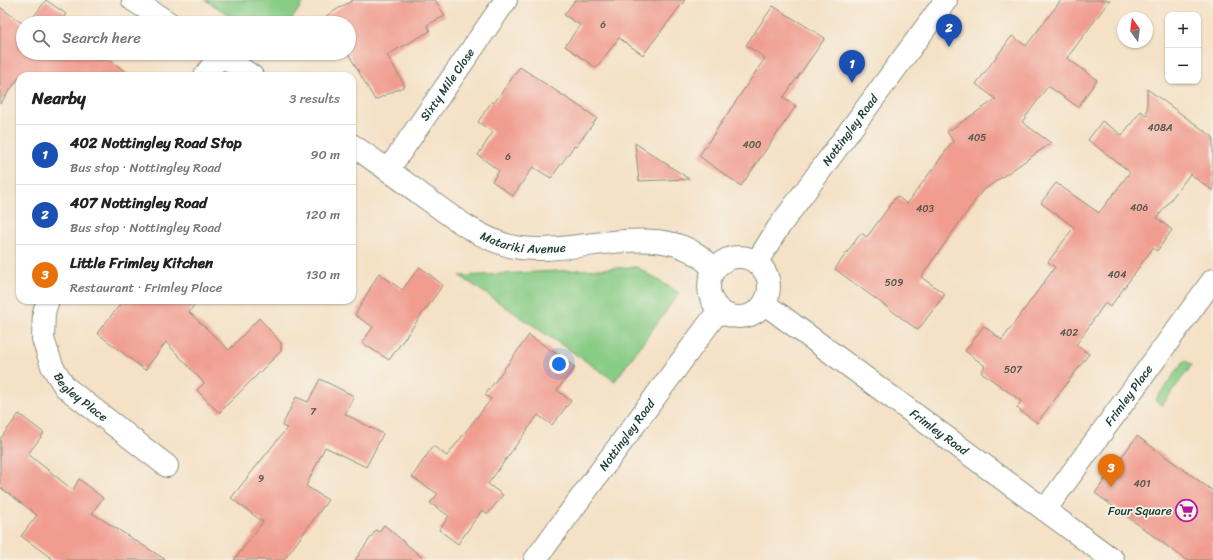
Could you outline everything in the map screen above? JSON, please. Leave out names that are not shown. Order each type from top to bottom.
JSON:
[{"type":"street","points":[[133,0],[158,16]]},
{"type":"street","name":"Sixty Mile Close","points":[[388,170],[506,0]]},
{"type":"street","name":"Nottingley Road","points":[[758,263],[778,228],[946,0]]},
{"type":"street","points":[[208,72],[215,60]]},
{"type":"street","points":[[228,60],[246,72]]},
{"type":"street","name":"Matariki Avenue","points":[[356,148],[458,221],[487,238],[511,246],[542,250],[632,241],[657,241],[679,246],[696,253],[708,262],[714,270]]},
{"type":"street","points":[[735,257],[747,258],[758,263],[766,272],[770,283],[769,294],[765,304],[755,313],[743,317],[730,316],[719,310],[712,301],[709,291],[710,280],[714,270],[723,261],[735,257]]},
{"type":"street","name":"Frimley Place","points":[[1045,510],[1213,280]]},
{"type":"street","name":"Begley Place","points":[[47,304],[44,312],[44,339],[52,366],[65,387],[167,466]]},
{"type":"street","name":"Frimley Road","points":[[765,304],[1113,560]]},
{"type":"street","name":"Nottingley Road","points":[[535,560],[719,310]]},
{"type":"green space","points":[[205,0],[305,0],[294,16],[231,16]]},
{"type":"green space","points":[[637,267],[679,293],[615,381],[460,276]]},
{"type":"green space","points":[[1185,360],[1192,365],[1162,405],[1155,400]]},
{"type":"building","points":[[46,0],[66,14],[65,16],[34,16]]},
{"type":"building","points":[[353,0],[435,0],[445,16],[427,25],[430,31],[387,55],[405,86],[375,100],[352,60],[356,60],[356,16],[326,16]]},
{"type":"building","points":[[575,0],[685,0],[643,55],[619,38],[596,68],[565,46],[580,25],[564,15]]},
{"type":"building","points":[[1061,0],[1110,0],[1067,58],[1097,80],[1078,107],[1048,86],[1022,122],[1051,143],[982,191],[921,277],[945,294],[918,330],[835,269],[861,233],[867,237],[897,196],[907,204],[953,141],[947,132],[996,99],[976,84],[1012,36],[1026,46]]},
{"type":"building","points":[[773,6],[825,38],[783,98],[796,106],[741,186],[699,156],[765,58],[746,45]]},
{"type":"building","points":[[0,7],[16,19],[16,60],[110,60],[126,72],[16,72],[16,82],[0,104]]},
{"type":"building","points":[[520,67],[597,118],[576,147],[574,146],[551,178],[533,167],[513,196],[492,181],[499,171],[478,155],[493,132],[478,122],[492,101],[494,103]]},
{"type":"building","points":[[1147,89],[1213,137],[1213,191],[1190,174],[1157,218],[1172,230],[1157,251],[1153,248],[1110,307],[1105,303],[1076,345],[1089,354],[1037,423],[1017,408],[1021,401],[981,372],[985,366],[965,351],[984,326],[1002,340],[1055,267],[1048,262],[1074,227],[1041,203],[1056,183],[1099,213],[1130,172],[1088,140],[1102,121],[1122,135],[1141,111],[1147,116]]},
{"type":"building","points":[[635,143],[689,179],[639,181]]},
{"type":"building","points":[[420,267],[443,285],[389,360],[362,343],[373,327],[355,315],[379,273],[402,290]]},
{"type":"building","points":[[121,304],[195,304],[189,312],[229,350],[259,318],[281,343],[281,351],[219,413],[197,390],[204,383],[166,342],[145,370],[97,333]]},
{"type":"building","points":[[529,335],[575,367],[557,390],[571,401],[552,425],[538,415],[488,484],[503,495],[488,514],[482,510],[458,544],[439,530],[449,516],[430,503],[438,494],[412,477],[433,446],[447,456],[491,399],[485,395]]},
{"type":"building","points":[[320,379],[354,396],[345,414],[383,434],[366,467],[325,447],[306,486],[328,500],[284,560],[234,560],[263,522],[231,498],[287,428],[282,426],[296,397],[308,402]]},
{"type":"building","points":[[19,414],[44,433],[28,454],[73,490],[79,479],[103,498],[92,513],[166,560],[54,560],[21,536],[37,515],[0,487],[0,439]]},
{"type":"building","points":[[1137,436],[1213,491],[1213,560],[1186,560],[1095,493]]},
{"type":"building","points":[[384,525],[425,560],[355,560],[376,530],[379,532]]},
{"type":"place","name":"407 Nottingley Road","points":[[949,47]]},
{"type":"place","name":"402 Nottingley Road Stop","points":[[852,83]]},
{"type":"place","name":"Little Frimley Kitchen","points":[[1111,487]]},
{"type":"place","name":"Four Square","points":[[1187,511]]}]
